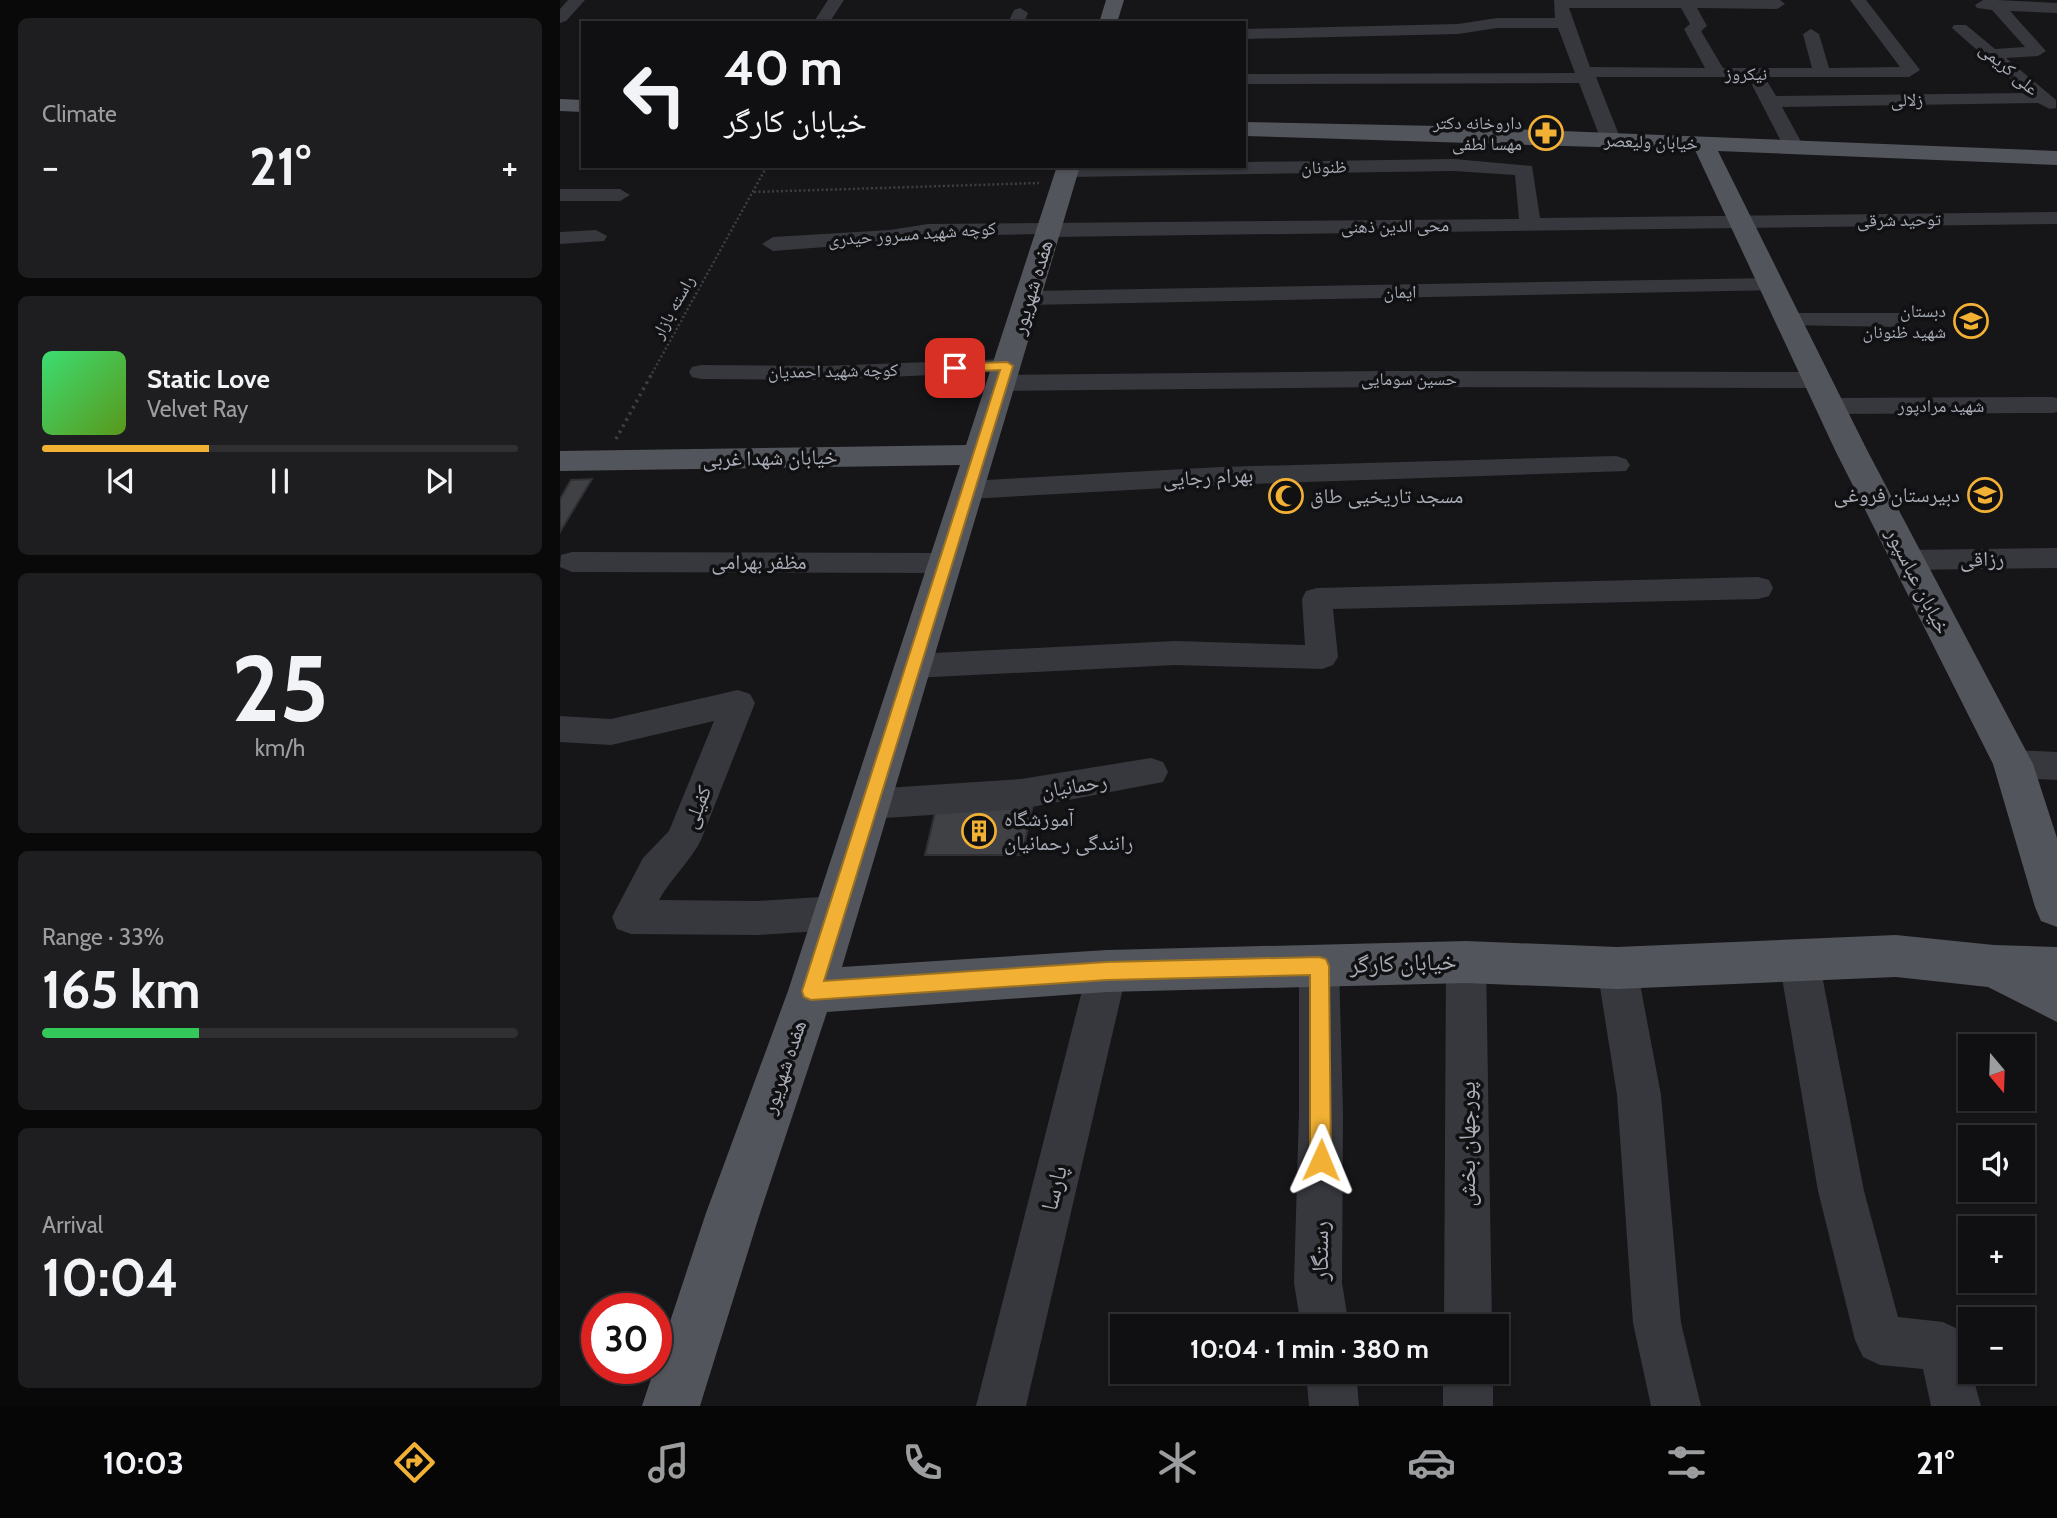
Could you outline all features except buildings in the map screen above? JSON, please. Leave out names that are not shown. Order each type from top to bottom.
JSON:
[{"type":"main road","points":[[1109,21],[1115,0]]},
{"type":"main road","points":[[560,105],[581,106]]},
{"type":"main road","name":"خیابان ولیعصر","points":[[1246,129],[2057,158]]},
{"type":"main road","name":"خیابان عباسپور","points":[[1703,144],[1824,393],[2013,764],[2054,887]]},
{"type":"main road","name":"هفده شهریور","points":[[670,1406],[836,913],[1050,229],[1060,173]]},
{"type":"main road","name":"خیابان شهدا غربی","points":[[560,461],[979,455]]},
{"type":"main road","name":"خیابان کارگر","points":[[811,991],[1107,971],[1466,962],[1617,968],[1896,956],[1994,966],[2057,968]]},
{"type":"main road","name":"خیابان کارگر","points":[[1994,966],[2057,1000]]},
{"type":"street","points":[[560,18],[577,0]]},
{"type":"street","points":[[822,21],[836,0]]},
{"type":"street","name":"نیکروز","points":[[1246,79],[1909,72],[1911,70],[1858,0]]},
{"type":"street","points":[[1611,140],[1564,23],[1560,1],[1777,4]]},
{"type":"street","points":[[1690,2],[1699,26],[1692,29],[1717,74]]},
{"type":"street","points":[[1990,54],[2038,51],[1989,5],[2057,8]]},
{"type":"street","points":[[1246,34],[1458,29],[1482,23],[1564,23]]},
{"type":"street","name":"علی کریمی","points":[[1960,28],[2057,110]]},
{"type":"street","points":[[1811,34],[1821,71]]},
{"type":"street","points":[[1754,74],[1772,102],[1794,147]]},
{"type":"street","name":"زلالی","points":[[1772,102],[2042,98]]},
{"type":"street","name":"ظنونان","points":[[1060,173],[1454,165],[1525,170],[1530,224]]},
{"type":"street","points":[[560,195],[620,195]]},
{"type":"street","name":"توحید شرقی","points":[[1741,221],[2057,218]]},
{"type":"street","name":"محی الدین ذهنی","points":[[1050,229],[1741,221]]},
{"type":"street","name":"کوچه شهید مسرور حیدری","points":[[773,244],[890,236],[929,230],[1050,229]]},
{"type":"street","points":[[560,238],[596,236]]},
{"type":"street","name":"ایمان","points":[[1028,298],[1772,285]]},
{"type":"street","points":[[1788,320],[1901,320]]},
{"type":"street","name":"کوچه شهید احمدیان","points":[[701,372],[1004,375]]},
{"type":"street","name":"حسین سومایی","points":[[1004,375],[1382,379],[1824,393]]},
{"type":"street","name":"شهید مرادپور","points":[[1824,393],[2053,405]]},
{"type":"street","name":"بهرام رجایی","points":[[968,490],[1235,475],[1616,466]]},
{"type":"street","name":"رزاقی","points":[[1908,560],[2056,559]]},
{"type":"street","name":"مظفر بهرامی","points":[[572,562],[945,563]]},
{"type":"street","points":[[913,666],[1175,653],[1322,657],[1317,599],[1758,588]]},
{"type":"street","name":"کفیلی","points":[[560,729],[611,732],[738,703],[683,840],[656,869],[631,917],[757,918],[836,913]]},
{"type":"street","points":[[2013,764],[2057,766]]},
{"type":"street","name":"رحمانیان","points":[[870,804],[1021,794],[1151,772]]},
{"type":"street","points":[[1799,960],[1841,1191],[1880,1340],[1943,1347],[1956,1406]]},
{"type":"street","name":"پورجهان بخش","points":[[1466,962],[1468,1314]]},
{"type":"street","name":"رستگار","points":[[1319,966],[1321,1112],[1318,1283],[1323,1314]]},
{"type":"street","points":[[1617,968],[1639,1095],[1657,1323],[1676,1406]]},
{"type":"street","name":"پارسا","points":[[1001,1406],[1107,971]]},
{"type":"street","points":[[1332,1384],[1334,1406]]},
{"type":"street","points":[[1468,1384],[1468,1406]]},
{"type":"path","name":"راسته بازار","points":[[604,461],[766,168]]},
{"type":"path","points":[[753,192],[1060,173]]},
{"type":"place","name":"داروخانه دکتر مهسا لطفی","points":[[1546,133]]},
{"type":"place","name":"دبستان شهید ظنونان","points":[[1971,321]]},
{"type":"place","name":"دبیرستان فروغی","points":[[1985,495]]},
{"type":"place","name":"مسجد تاریخیی طاق","points":[[1286,496]]},
{"type":"place","name":"آموزشگاه رانندگی رحمانیان","points":[[979,831]]},
{"type":"route","points":[[955,368],[1007,366],[811,991],[1107,971],[1319,966],[1321,1160]]}]
